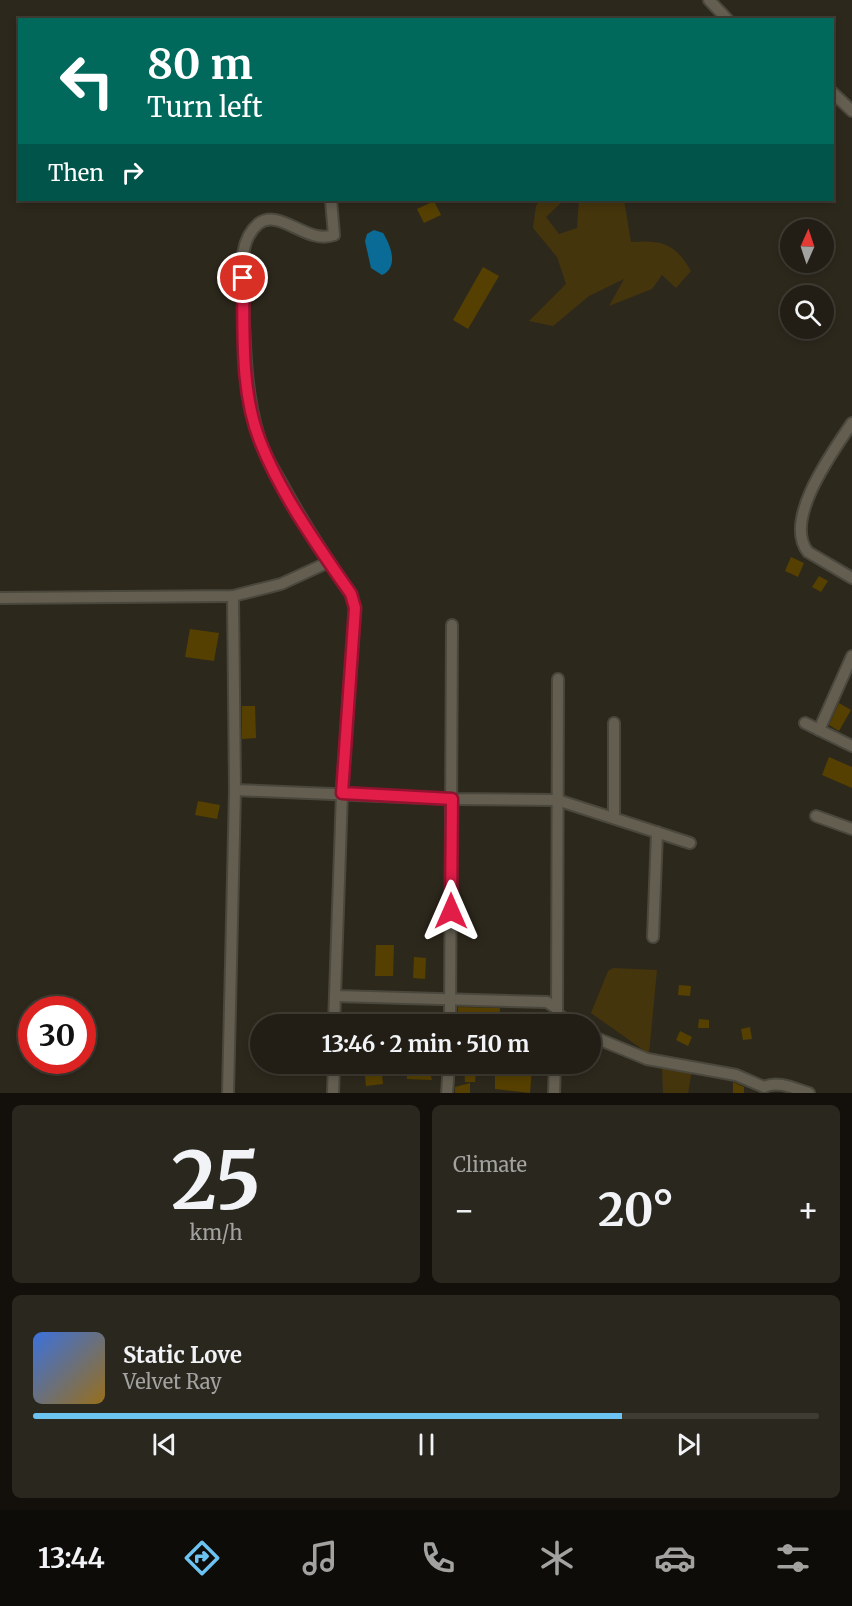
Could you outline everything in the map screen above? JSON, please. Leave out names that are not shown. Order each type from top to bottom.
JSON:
[{"type":"street","points":[[709,0],[726,18]]},
{"type":"street","points":[[834,94],[852,111]]},
{"type":"street","points":[[332,201],[334,235],[323,239],[309,235],[285,221],[267,221],[259,223],[250,235],[242,254],[244,355],[252,414],[259,440],[288,495],[351,594],[356,619],[342,793],[334,1014]]},
{"type":"street","points":[[852,423],[805,503],[801,527],[803,546],[808,552],[852,578]]},
{"type":"street","points":[[0,598],[233,596],[281,584],[329,562]]},
{"type":"street","points":[[228,1093],[235,789],[233,596]]},
{"type":"street","points":[[450,1014],[452,625]]},
{"type":"street","points":[[819,730],[852,656]]},
{"type":"street","points":[[557,1014],[558,679]]},
{"type":"street","points":[[614,723],[614,817]]},
{"type":"street","points":[[805,723],[852,746]]},
{"type":"street","points":[[235,789],[452,799],[557,800],[690,843]]},
{"type":"street","points":[[816,816],[852,829]]},
{"type":"street","points":[[653,937],[657,832]]},
{"type":"street","points":[[335,996],[547,1002],[556,1014]]},
{"type":"street","points":[[601,1040],[647,1059],[736,1075],[762,1090],[780,1084],[809,1093]]},
{"type":"street","points":[[333,1074],[333,1093]]},
{"type":"street","points":[[447,1093],[448,1074]]},
{"type":"street","points":[[554,1093],[555,1074]]},
{"type":"shaded area","points":[[539,201],[563,201],[546,217],[559,234],[577,228],[579,201],[624,201],[631,242],[667,245],[679,254],[691,271],[676,288],[662,275],[652,289],[609,306],[624,279],[589,296],[553,326],[529,321],[566,284],[557,257],[533,228],[536,206]]},
{"type":"shaded area","points":[[613,968],[657,970],[649,1054],[601,1020],[601,1014],[591,1013],[608,971]]},
{"type":"shaded area","points":[[662,1068],[692,1071],[688,1093],[663,1093]]},
{"type":"water","points":[[374,230],[383,233],[392,256],[390,267],[382,275],[371,268],[365,241],[367,234]]},
{"type":"building","points":[[434,201],[441,215],[424,223],[417,209]]},
{"type":"building","points":[[483,267],[499,276],[468,329],[453,320]]},
{"type":"building","points":[[791,557],[804,563],[798,577],[785,571]]},
{"type":"building","points":[[819,576],[828,581],[821,592],[812,587]]},
{"type":"building","points":[[190,629],[219,633],[214,661],[185,657]]},
{"type":"building","points":[[839,703],[851,710],[839,731],[829,725]]},
{"type":"building","points":[[242,706],[255,706],[256,738],[242,739]]},
{"type":"building","points":[[829,757],[852,767],[852,788],[822,775]]},
{"type":"building","points":[[198,801],[220,805],[217,819],[195,815]]},
{"type":"building","points":[[376,945],[394,945],[393,976],[375,976]]},
{"type":"building","points":[[414,957],[426,958],[425,979],[413,978]]},
{"type":"building","points":[[679,985],[691,986],[690,996],[678,995]]},
{"type":"building","points":[[458,1007],[500,1008],[500,1014],[458,1014]]},
{"type":"building","points":[[699,1019],[709,1020],[709,1028],[698,1028]]},
{"type":"building","points":[[750,1027],[752,1039],[743,1040],[741,1029]]},
{"type":"building","points":[[680,1031],[692,1037],[688,1046],[676,1040]]},
{"type":"building","points":[[365,1074],[382,1074],[383,1084],[366,1086]]},
{"type":"building","points":[[407,1074],[430,1074],[432,1080],[407,1079]]},
{"type":"building","points":[[465,1074],[476,1074],[475,1082],[465,1082]]},
{"type":"building","points":[[495,1074],[532,1074],[530,1093],[495,1089]]},
{"type":"building","points":[[733,1082],[744,1087],[744,1093],[733,1093]]},
{"type":"building","points":[[470,1083],[470,1093],[455,1093],[455,1087]]},
{"type":"route","points":[[243,278],[244,355],[252,414],[259,440],[288,495],[351,594],[355,608],[342,793],[452,799],[451,911]]}]
